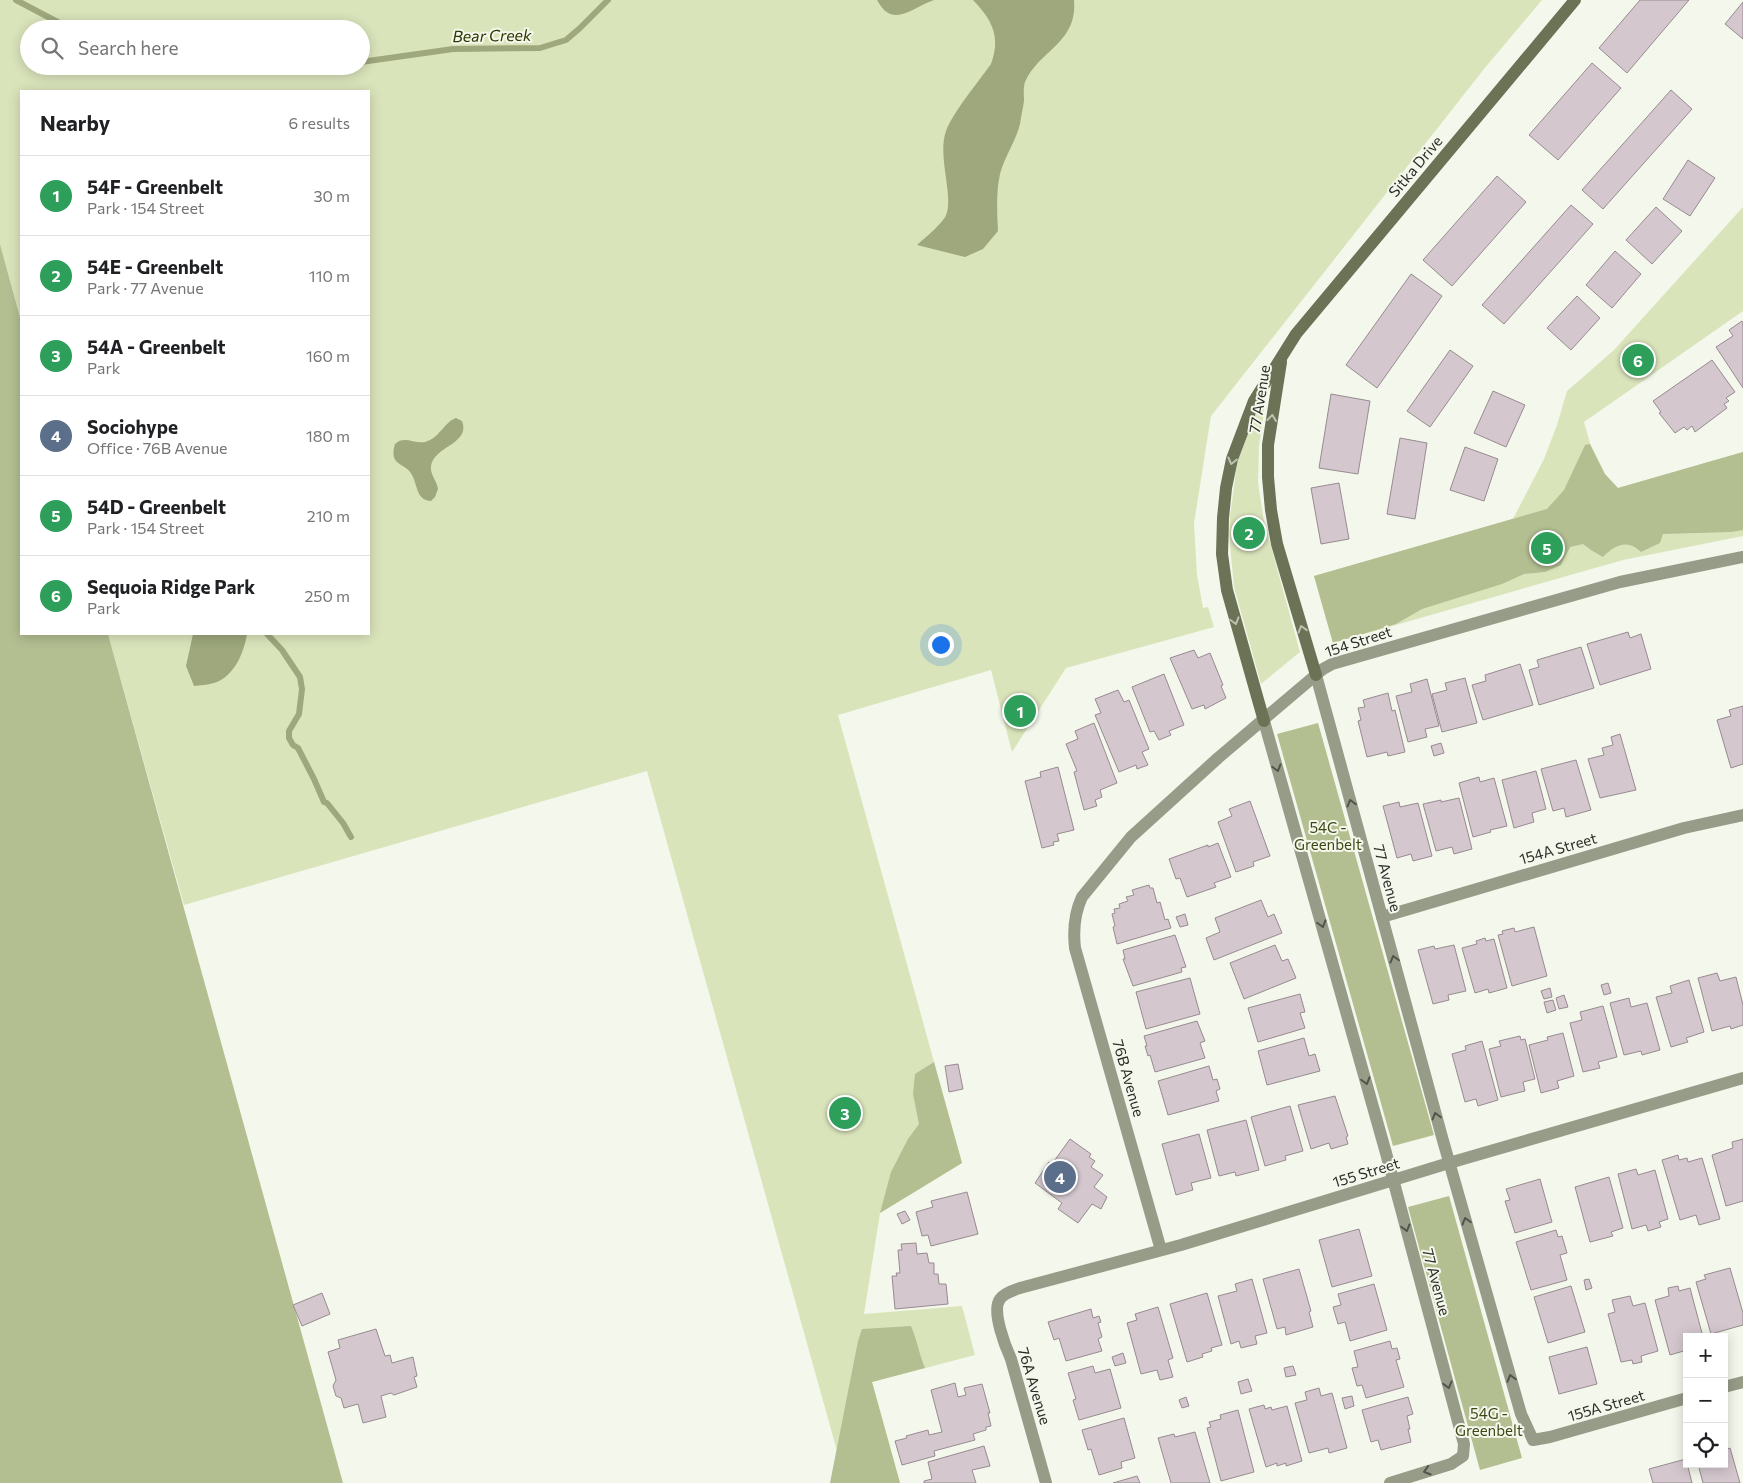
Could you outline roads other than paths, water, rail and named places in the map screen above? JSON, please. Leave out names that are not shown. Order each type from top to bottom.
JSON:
[{"type":"street","name":"Sitka Drive","points":[[1283,354],[1296,334],[1575,0]]},
{"type":"street","name":"77 Avenue","points":[[1283,354],[1268,445],[1271,510],[1277,544],[1316,675],[1449,1163],[1521,1414],[1533,1440]]},
{"type":"street","name":"77 Avenue","points":[[1283,354],[1254,401],[1232,459],[1222,518],[1222,554],[1227,590],[1394,1180],[1464,1444],[1462,1456],[1451,1464],[1390,1483]]},
{"type":"street","name":"154 Street","points":[[1076,914],[1082,897],[1132,837],[1218,758],[1316,675],[1332,664],[1620,582],[1743,557]]},
{"type":"street","name":"154A Street","points":[[1382,917],[1684,828],[1743,814]]},
{"type":"street","name":"76B Avenue","points":[[1076,914],[1073,932],[1075,948],[1161,1250]]},
{"type":"street","name":"155 Street","points":[[1000,1298],[1011,1291],[1027,1286],[1161,1250],[1449,1163],[1743,1078]]},
{"type":"street","name":"76A Avenue","points":[[1000,1298],[997,1310],[998,1320],[1046,1483]]},
{"type":"street","points":[[1728,1386],[1743,1382]]},
{"type":"street","name":"155A Street","points":[[1533,1440],[1550,1437],[1683,1399]]},
{"type":"waterway","name":"Bear Creek","points":[[16,0],[54,20]]},
{"type":"waterway","name":"Bear Creek","points":[[370,61],[453,49],[540,48],[566,40],[608,0]]},
{"type":"waterway","points":[[268,635],[282,650],[300,677],[302,689],[299,714],[289,731],[289,738],[293,745],[298,748],[324,802],[327,803],[343,823],[351,837]]},
{"type":"place","name":"Sequoia Ridge Park","points":[[1638,360]]},
{"type":"place","name":"54E - Greenbelt","points":[[1249,533]]},
{"type":"place","name":"54D - Greenbelt","points":[[1547,548]]},
{"type":"place","name":"54F - Greenbelt","points":[[1020,711]]},
{"type":"place","name":"54A - Greenbelt","points":[[845,1113]]},
{"type":"place","name":"Sociohype","points":[[1060,1177]]},
{"type":"park label","name":"54C - Greenbelt","points":[[1328,836]]},
{"type":"park label","name":"54G - Greenbelt","points":[[1489,1422]]}]
